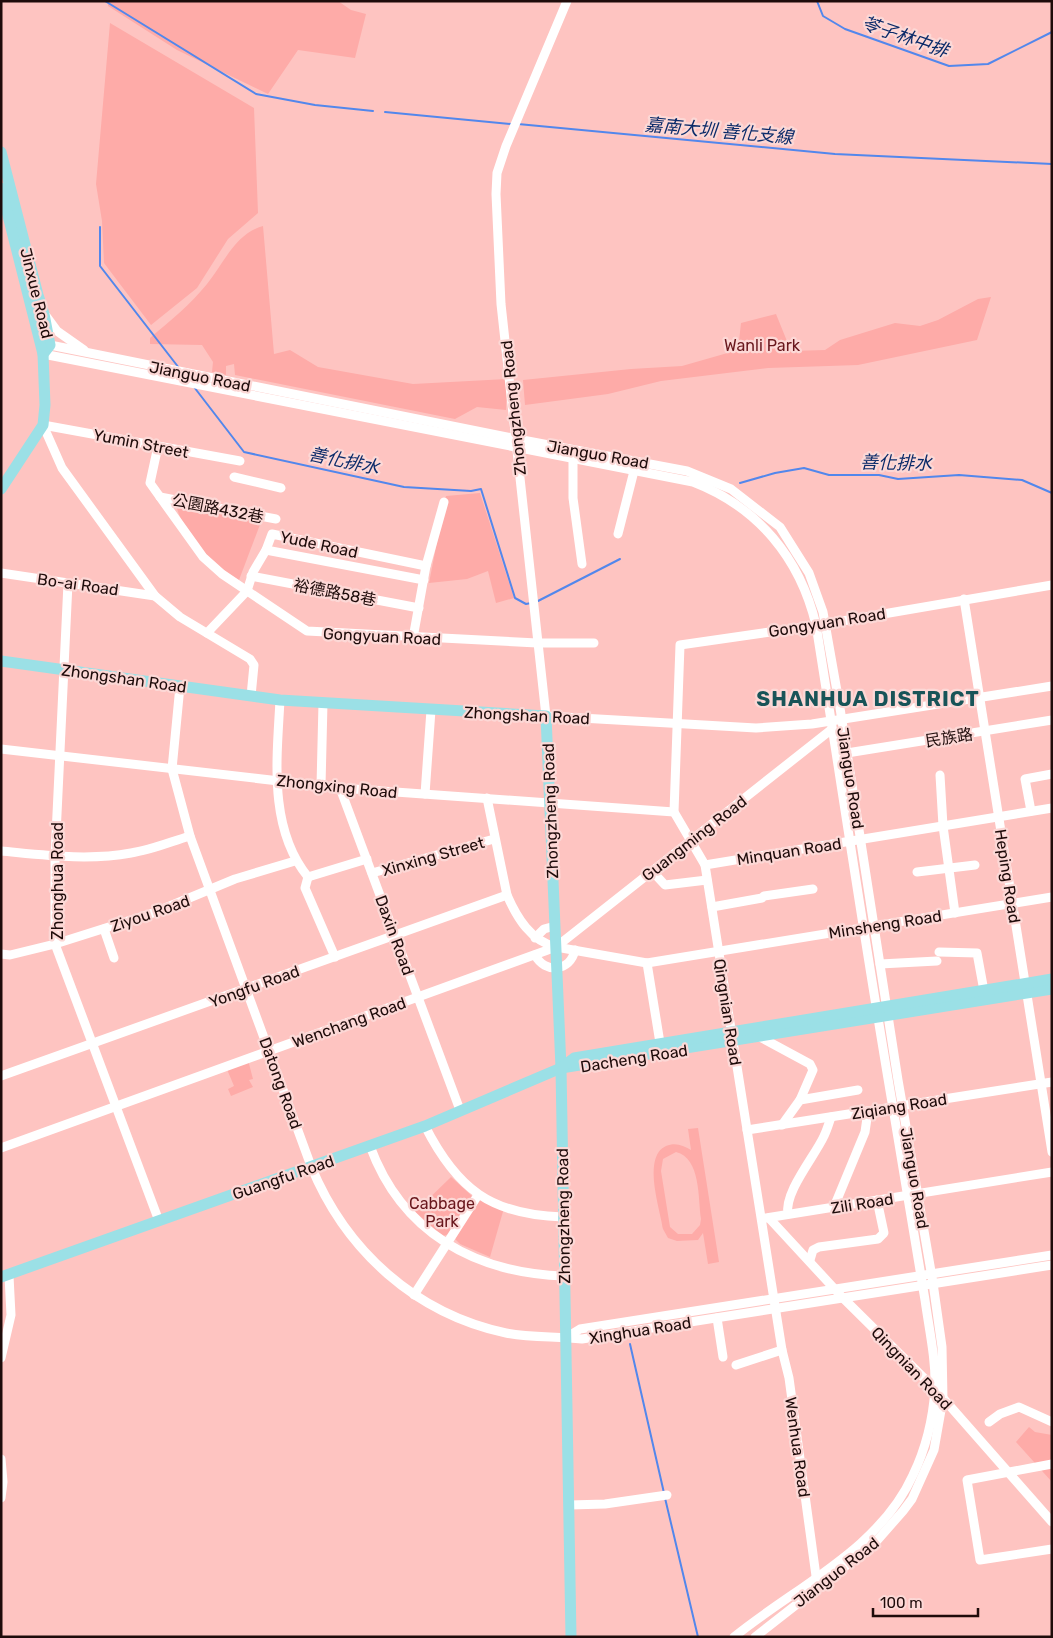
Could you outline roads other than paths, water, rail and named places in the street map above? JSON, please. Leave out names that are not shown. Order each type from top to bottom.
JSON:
[{"type":"main road","name":"Jinxue Road","points":[[1,152],[44,314],[44,347]]},
{"type":"main road","name":"Jinxue Road","points":[[1,188],[44,347]]},
{"type":"main road","points":[[1,489],[43,425],[45,405],[44,347]]},
{"type":"main road","name":"Zhongshan Road","points":[[1,661],[280,700],[546,716]]},
{"type":"main road","name":"Zhongzheng Road","points":[[546,716],[561,1068],[571,1637]]},
{"type":"main road","name":"Dacheng Road","points":[[561,1068],[661,1049],[1026,988],[1052,979]]},
{"type":"main road","name":"Dacheng Road","points":[[732,1037],[760,1037],[882,1013],[984,990],[1052,988]]},
{"type":"main road","name":"Guangfu Road","points":[[5,1276],[425,1126],[561,1068]]},
{"type":"street","name":"Zhongzheng Road","points":[[546,716],[532,602],[518,449],[501,304],[496,194],[498,174],[517,117],[567,1]]},
{"type":"street","points":[[44,314],[57,331],[88,353]]},
{"type":"street","name":"Jianguo Road","points":[[44,347],[88,353],[176,371],[198,384],[573,460],[683,480],[723,495],[765,527],[787,553],[820,624],[832,725],[863,928],[903,1106],[922,1280],[933,1356],[935,1389],[925,1446],[903,1494],[881,1524],[866,1539],[734,1637]]},
{"type":"street","name":"Jianguo Road","points":[[44,347],[187,378],[687,471],[727,487],[780,527],[809,573],[842,719],[880,964],[882,1013],[892,1107],[932,1279],[943,1355],[943,1399],[934,1450],[912,1499],[874,1544],[755,1637]]},
{"type":"street","points":[[43,425],[62,468],[155,596],[180,617],[250,659],[254,665],[251,696]]},
{"type":"street","name":"Yumin Street","points":[[43,425],[240,461]]},
{"type":"street","name":"Gongyuan Road","points":[[158,446],[150,483],[204,557],[247,591],[307,631],[413,638],[537,643],[594,643]]},
{"type":"street","points":[[573,460],[573,498],[582,564]]},
{"type":"street","points":[[618,534],[634,470]]},
{"type":"street","points":[[234,477],[281,488]]},
{"type":"street","name":"公園路432巷","points":[[160,497],[276,519]]},
{"type":"street","points":[[413,638],[426,566],[444,502]]},
{"type":"street","name":"Yude Road","points":[[208,633],[247,591],[272,534],[426,566]]},
{"type":"street","points":[[266,550],[424,580]]},
{"type":"street","name":"Bo-ai Road","points":[[1,573],[155,596]]},
{"type":"street","name":"裕德路58巷","points":[[252,576],[418,608]]},
{"type":"street","name":"Zhonghua Road","points":[[68,583],[55,856],[55,944],[159,1221]]},
{"type":"street","name":"Gongyuan Road","points":[[678,723],[680,645],[820,624],[1052,585]]},
{"type":"street","name":"Heping Road","points":[[964,599],[1052,1152]]},
{"type":"street","name":"Datong Road","points":[[180,686],[172,768],[190,836],[245,989],[312,1166],[328,1201],[354,1241],[385,1273],[414,1295],[450,1315],[486,1328],[528,1336],[566,1337]]},
{"type":"street","name":"Zhongshan Road","points":[[546,716],[756,728],[832,725],[842,719],[1052,686]]},
{"type":"street","points":[[280,700],[276,780],[279,804],[295,861],[308,877],[305,888],[334,957]]},
{"type":"street","points":[[321,786],[323,703]]},
{"type":"street","points":[[425,794],[431,710]]},
{"type":"street","name":"民族路","points":[[847,754],[1052,720]]},
{"type":"street","points":[[674,812],[678,723]]},
{"type":"street","name":"Guangming Road","points":[[556,947],[691,841],[832,725]]},
{"type":"street","name":"Zhongxing Road","points":[[1,749],[340,788],[674,812]]},
{"type":"street","points":[[1031,811],[1025,779],[1052,774]]},
{"type":"street","points":[[940,775],[943,826],[955,913]]},
{"type":"street","name":"Daxin Road","points":[[340,788],[460,1110]]},
{"type":"street","points":[[487,798],[507,895],[513,908],[536,938],[543,944],[647,963],[661,1049]]},
{"type":"street","name":"Minquan Road","points":[[705,865],[1052,808]]},
{"type":"street","name":"Qingnian Road","points":[[674,812],[705,865],[747,1130],[765,1218],[775,1304]]},
{"type":"street","points":[[1,851],[55,856],[124,854],[190,836]]},
{"type":"street","name":"Xinxing Street","points":[[372,873],[494,838]]},
{"type":"street","name":"Xinxing Street","points":[[308,877],[367,859]]},
{"type":"street","name":"Ziyou Road","points":[[1,954],[10,955],[104,929],[154,913],[211,891],[235,879],[295,861]]},
{"type":"street","points":[[917,872],[975,865]]},
{"type":"street","points":[[652,871],[665,885],[708,880]]},
{"type":"street","points":[[712,908],[764,896],[813,889]]},
{"type":"street","name":"Yongfu Road","points":[[1,1076],[507,895]]},
{"type":"street","name":"Minsheng Road","points":[[647,963],[1052,898]]},
{"type":"street","points":[[536,938],[544,929],[555,926]]},
{"type":"street","points":[[104,929],[114,958]]},
{"type":"street","name":"Wenchang Road","points":[[1,1148],[556,947]]},
{"type":"street","points":[[535,955],[545,966],[557,968],[569,963],[575,950]]},
{"type":"street","points":[[880,964],[977,952],[984,990]]},
{"type":"street","points":[[760,1037],[810,1064],[813,1070],[800,1100],[782,1125]]},
{"type":"street","name":"Ziqiang Road","points":[[747,1130],[1052,1082]]},
{"type":"street","points":[[800,1100],[858,1090]]},
{"type":"street","points":[[834,1207],[865,1132],[868,1111]]},
{"type":"street","points":[[788,1214],[787,1207],[824,1136],[831,1117]]},
{"type":"street","points":[[425,1126],[456,1177],[478,1194],[507,1209],[523,1214],[563,1217]]},
{"type":"street","points":[[370,1146],[389,1185],[401,1202],[429,1231],[447,1244],[480,1260],[508,1270],[528,1274],[564,1276]]},
{"type":"street","name":"Zili Road","points":[[765,1218],[1052,1172]]},
{"type":"street","points":[[414,1295],[478,1194]]},
{"type":"street","points":[[810,1260],[813,1250],[819,1247],[878,1239],[884,1233],[877,1200]]},
{"type":"street","name":"Qingnian Road","points":[[765,1218],[810,1260],[839,1294],[935,1389],[1052,1522]]},
{"type":"street","name":"Xinghua Road","points":[[932,1279],[1052,1255]]},
{"type":"street","name":"Xinghua Road","points":[[566,1337],[580,1329],[775,1304],[922,1280],[1052,1265]]},
{"type":"street","points":[[1,1358],[11,1316],[5,1276]]},
{"type":"street","name":"Xinghua Road","points":[[566,1337],[582,1340],[717,1318],[775,1304]]},
{"type":"street","name":"Wenhua Road","points":[[775,1304],[782,1350],[789,1378],[816,1576]]},
{"type":"street","points":[[717,1318],[723,1357]]},
{"type":"street","points":[[736,1365],[782,1350]]},
{"type":"street","points":[[989,1422],[1000,1414],[1019,1407],[1052,1422]]},
{"type":"street","points":[[1,1460],[3,1482],[1,1498]]},
{"type":"street","points":[[1052,1464],[967,1480],[980,1560],[1052,1549]]},
{"type":"street","points":[[570,1505],[605,1504],[667,1495]]},
{"type":"street","points":[[816,1576],[823,1584]]},
{"type":"waterway","name":"嘉南大圳 善化支線","points":[[105,1],[256,94],[315,105],[373,111]]},
{"type":"waterway","name":"苓子林中排","points":[[817,1],[823,16],[845,29],[949,66],[988,64],[1052,32]]},
{"type":"waterway","name":"嘉南大圳 善化支線","points":[[385,112],[511,124]]},
{"type":"waterway","name":"嘉南大圳 善化支線","points":[[518,124],[835,154],[1052,164]]},
{"type":"waterway","name":"善化排水","points":[[100,227],[100,266],[179,368]]},
{"type":"waterway","name":"善化排水","points":[[194,387],[244,452],[404,487],[471,491],[481,489],[515,598],[526,604],[531,603]]},
{"type":"waterway","name":"善化排水","points":[[740,483],[775,473],[804,468],[829,475],[879,475],[898,479],[959,475],[1022,480],[1052,493]]},
{"type":"waterway","name":"善化排水","points":[[538,601],[620,559]]},
{"type":"waterway","points":[[630,1344],[664,1493]]},
{"type":"waterway","points":[[665,1498],[698,1637]]},
{"type":"district","name":"SHANHUA DISTRICT","points":[[868,699]]},
{"type":"park label","name":"Wanli Park","points":[[762,345]]},
{"type":"park label","name":"Cabbage Park","points":[[442,1212]]}]
